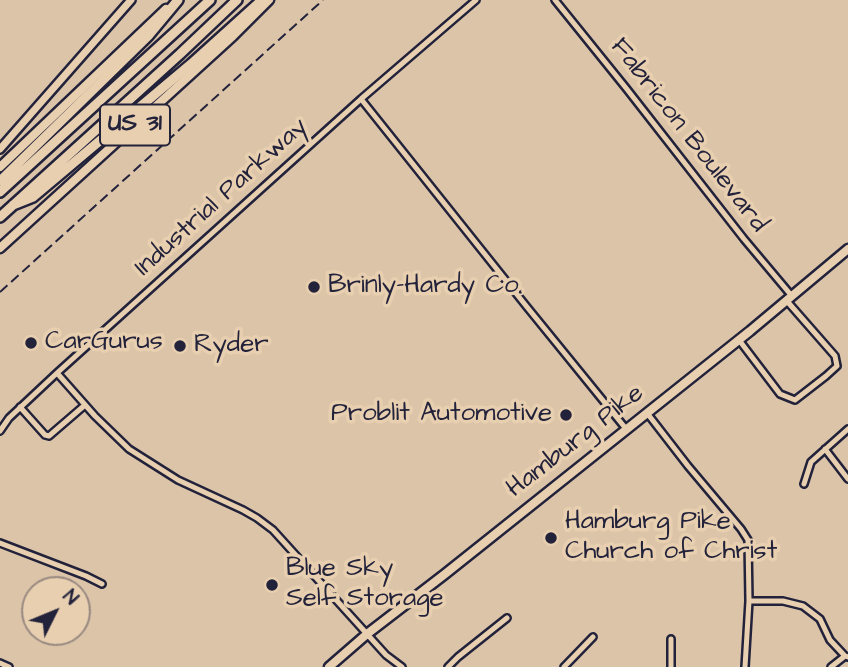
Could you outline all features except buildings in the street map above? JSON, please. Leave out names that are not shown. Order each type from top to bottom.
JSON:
[{"type":"highway","points":[[0,181],[148,36],[177,0]]},
{"type":"highway","points":[[0,192],[210,0]]},
{"type":"highway","points":[[0,217],[237,0]]},
{"type":"highway","points":[[13,205],[33,197],[181,73],[262,0]]},
{"type":"main road","name":"US 31","points":[[0,167],[177,0]]},
{"type":"main road","name":"US 31","points":[[0,248],[269,0]]},
{"type":"main road","name":"Hamburg Pike","points":[[329,667],[367,634],[739,340],[848,249]]},
{"type":"street","points":[[0,149],[131,0]]},
{"type":"street","name":"Industrial Parkway","points":[[0,431],[9,418],[57,373],[361,99],[476,0]]},
{"type":"street","name":"Fabricon Boulevard","points":[[555,0],[835,356],[837,366],[795,400],[780,394],[739,340]]},
{"type":"street","points":[[361,99],[627,430]]},
{"type":"street","points":[[57,373],[129,449],[178,480],[257,517],[273,530],[386,655],[402,667]]},
{"type":"street","points":[[20,407],[45,435],[49,436],[85,405]]},
{"type":"street","points":[[647,413],[748,540],[746,667]]},
{"type":"street","points":[[804,484],[811,462],[848,429]]},
{"type":"street","points":[[824,449],[848,479]]},
{"type":"street","points":[[0,543],[102,584]]},
{"type":"street","points":[[749,601],[792,602],[803,606],[820,619],[830,640],[847,657],[831,667]]},
{"type":"street","points":[[448,667],[507,618]]},
{"type":"street","points":[[564,667],[593,637]]},
{"type":"street","points":[[671,639],[671,667]]},
{"type":"street","points":[[0,663],[9,667]]},
{"type":"railway","points":[[0,292],[323,0]]},
{"type":"place","name":"Brinly-Hardy Co.","points":[[314,287]]},
{"type":"place","name":"CarGurus","points":[[31,343]]},
{"type":"place","name":"Ryder","points":[[180,346]]},
{"type":"place","name":"Problit Automotive","points":[[566,415]]},
{"type":"place","name":"Hamburg Pike Church of Christ","points":[[551,538]]},
{"type":"place","name":"Blue Sky Self Storage","points":[[272,585]]}]
